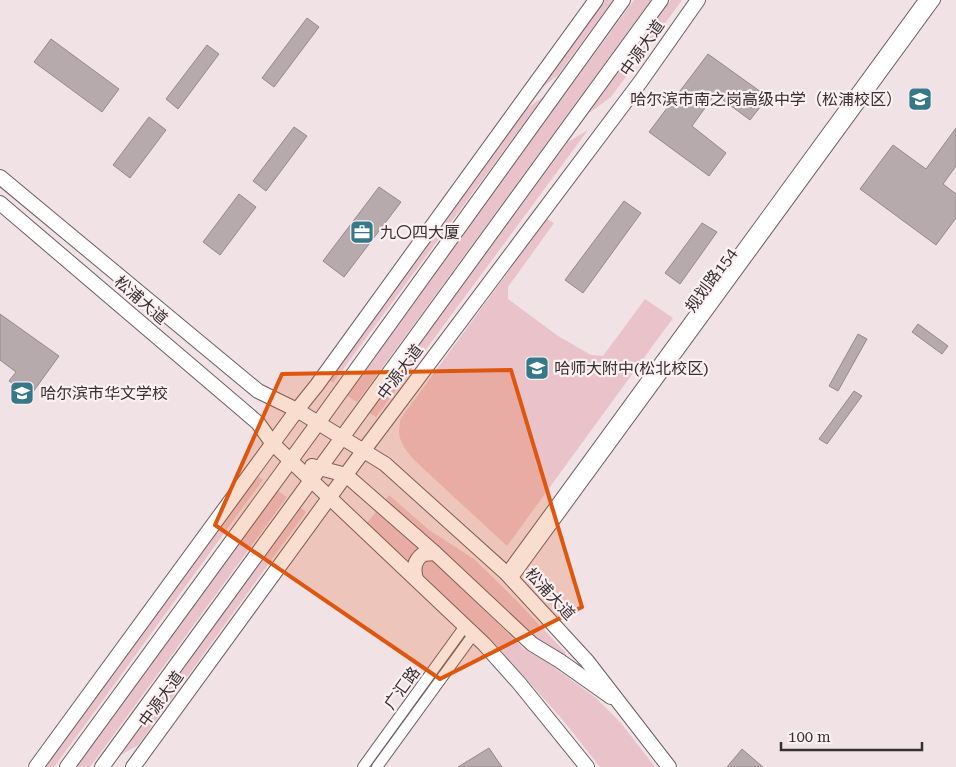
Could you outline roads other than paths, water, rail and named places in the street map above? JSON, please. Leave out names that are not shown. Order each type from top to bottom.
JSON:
[{"type":"highway","points":[[36,767],[323,377],[596,0]]},
{"type":"highway","points":[[68,767],[624,0]]},
{"type":"highway","name":"中源大道","points":[[102,767],[661,0]]},
{"type":"highway","name":"中源大道","points":[[133,767],[364,450],[641,81],[698,0]]},
{"type":"highway","name":"松浦大道","points":[[0,177],[258,391],[297,410],[385,464],[509,576],[587,661],[669,767]]},
{"type":"highway","name":"松浦大道","points":[[0,203],[258,423],[272,444],[416,579]]},
{"type":"highway","points":[[291,461],[346,475],[435,553],[532,644],[560,661],[623,706]]},
{"type":"highway","points":[[435,553],[423,554],[416,560],[414,568],[416,579],[469,630],[519,683],[587,767]]},
{"type":"street","points":[[509,576],[924,0]]},
{"type":"street","name":"规划路154","points":[[509,576],[935,0]]},
{"type":"street","name":"广汇路","points":[[363,767],[469,630]]},
{"type":"street","name":"广汇路","points":[[377,767],[469,630]]},
{"type":"place","name":"哈尔滨市南之岗高级中学（松浦校区）","points":[[920,99]]},
{"type":"place","name":"九〇四大厦","points":[[362,232]]},
{"type":"place","name":"哈师大附中(松北校区)","points":[[537,368]]},
{"type":"place","name":"哈尔滨市华文学校","points":[[22,393]]}]
